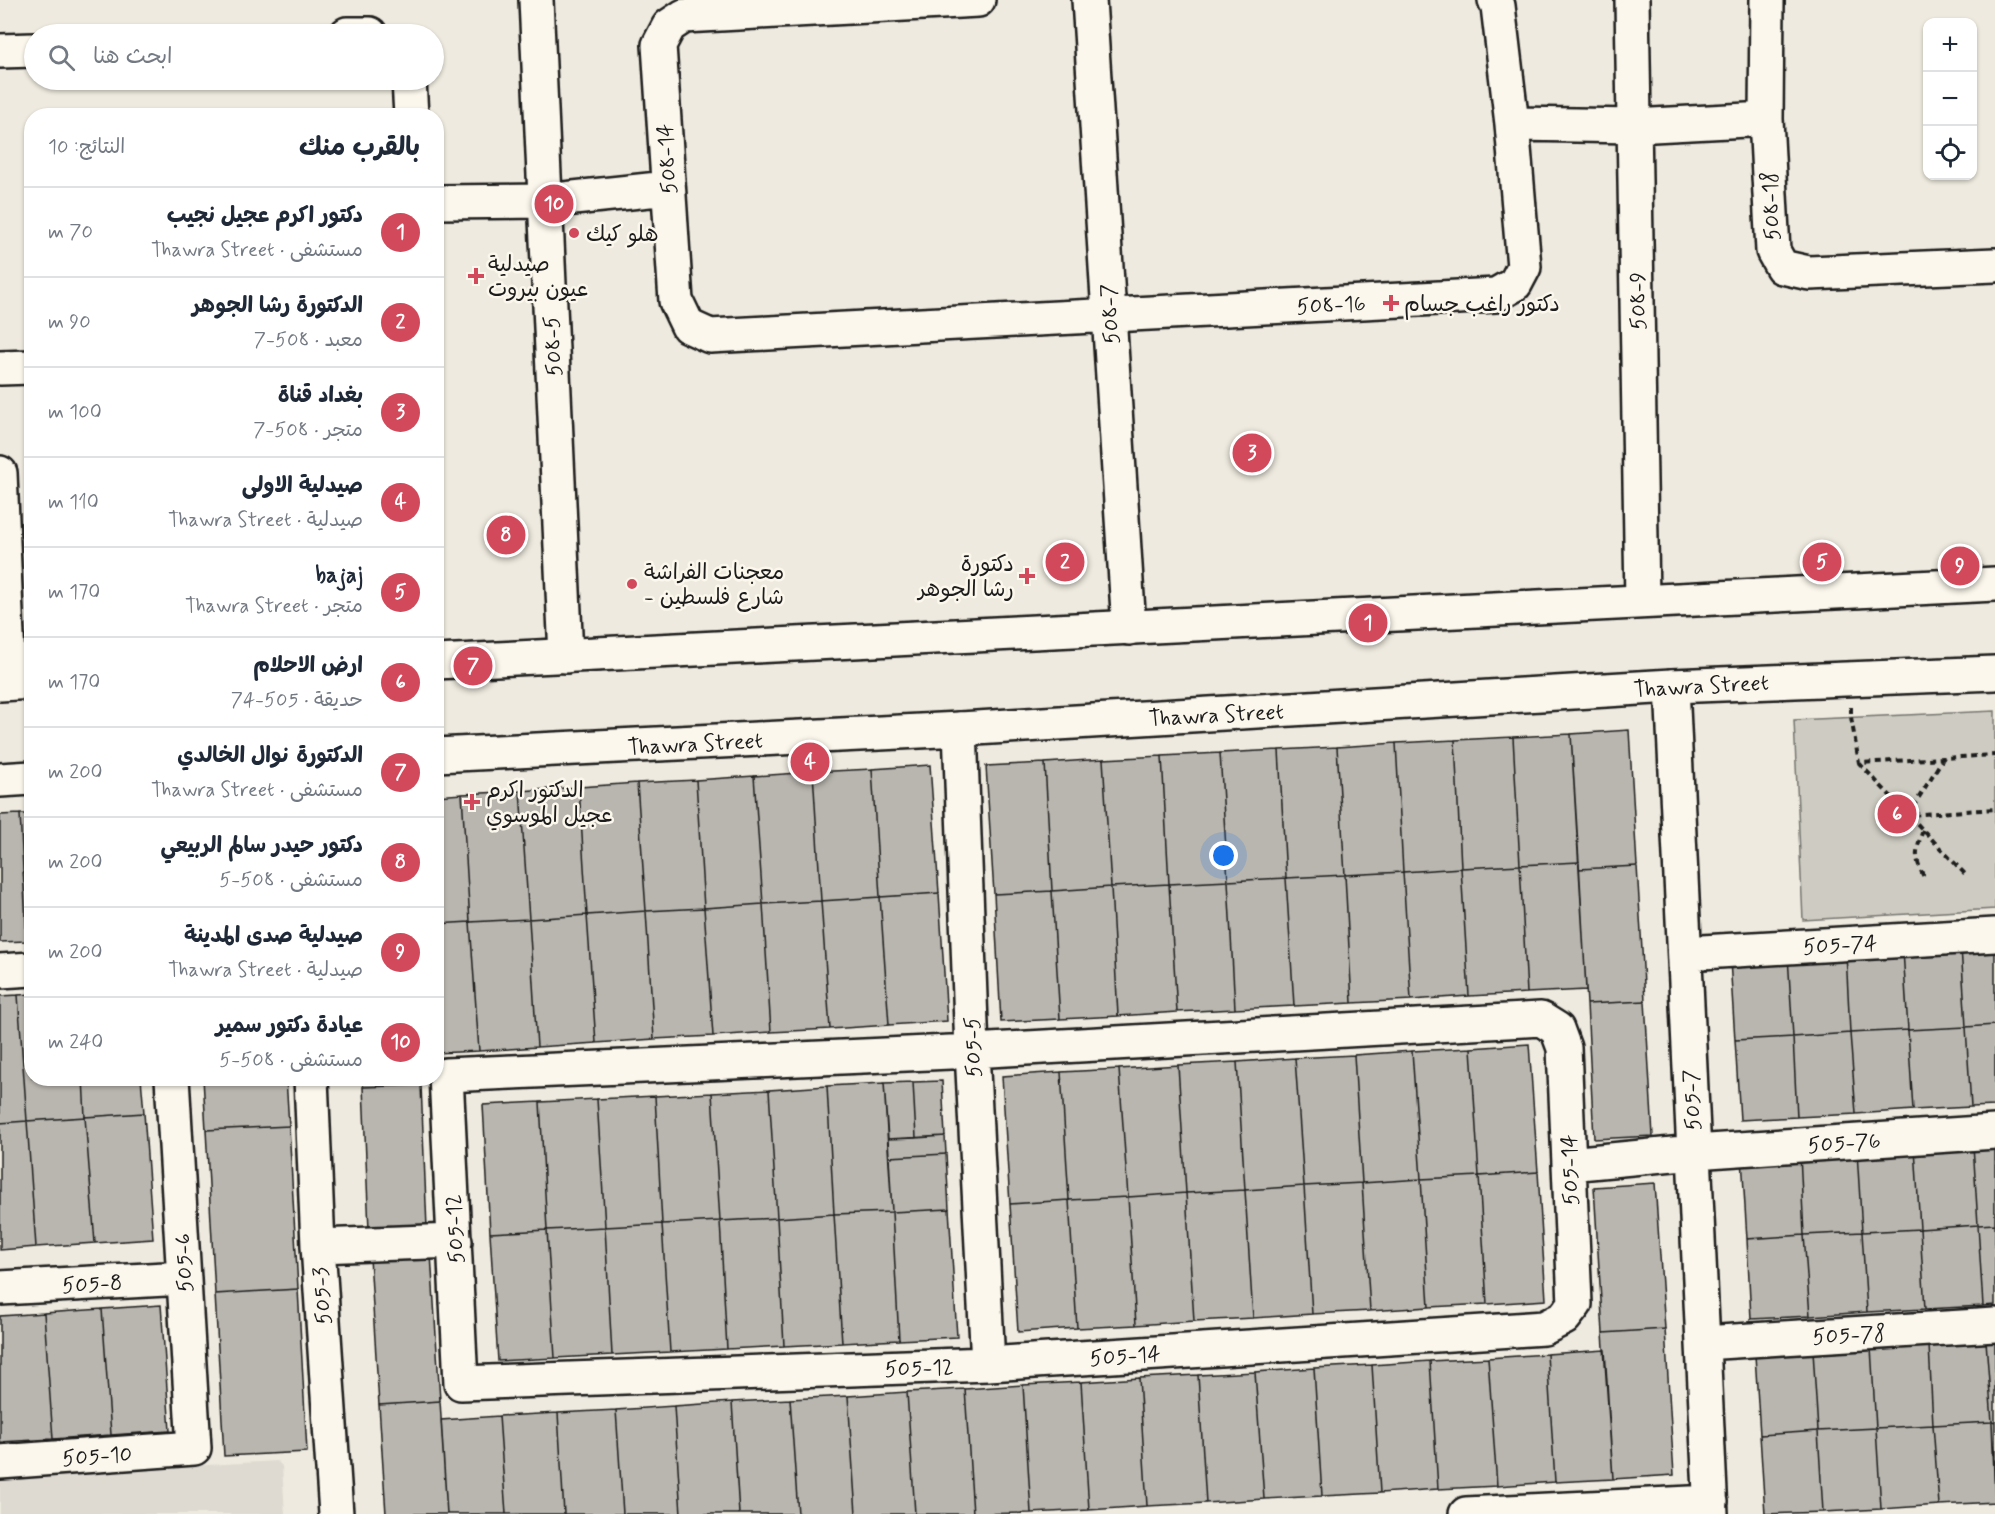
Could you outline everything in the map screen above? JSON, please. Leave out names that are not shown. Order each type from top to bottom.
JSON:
[{"type":"street","name":"508-5","points":[[536,0],[566,656]]},
{"type":"street","name":"508-14","points":[[978,0],[684,16],[669,26],[659,45],[676,301],[688,326],[710,336],[1109,315]]},
{"type":"street","name":"508-7","points":[[1089,0],[1129,628]]},
{"type":"street","name":"508-16","points":[[1109,315],[1496,295],[1515,284],[1524,267],[1512,124],[1498,6],[1495,0]]},
{"type":"street","name":"508-9","points":[[1632,0],[1642,601]]},
{"type":"street","name":"508-18","points":[[1767,0],[1766,119],[1773,251],[1782,267],[1809,273],[1995,265]]},
{"type":"street","points":[[0,51],[24,50]]},
{"type":"street","points":[[410,90],[411,108]]},
{"type":"street","points":[[1512,124],[1634,126],[1766,119]]},
{"type":"street","points":[[444,202],[545,201],[668,188]]},
{"type":"street","points":[[0,368],[24,367]]},
{"type":"street","points":[[0,473],[13,683]]},
{"type":"street","points":[[444,662],[1995,584]]},
{"type":"street","name":"Thawra Street","points":[[444,755],[960,729],[1672,686],[1995,674]]},
{"type":"street","name":"505-7","points":[[1672,686],[1711,1508]]},
{"type":"street","name":"505-5","points":[[960,729],[972,1051],[988,1364]]},
{"type":"street","points":[[0,780],[24,778]]},
{"type":"street","name":"505-74","points":[[1685,953],[1995,934]]},
{"type":"street","points":[[0,971],[24,970]]},
{"type":"street","name":"505-14","points":[[972,1051],[1541,1019],[1557,1029],[1564,1048],[1575,1304],[1564,1318],[1544,1328],[988,1364]]},
{"type":"street","name":"505-12","points":[[972,1051],[446,1075],[462,1383],[988,1364]]},
{"type":"street","name":"505-6","points":[[172,1086],[194,1448]]},
{"type":"street","name":"505-3","points":[[311,1086],[318,1246],[336,1514]]},
{"type":"street","name":"505-76","points":[[1569,1164],[1694,1152],[1995,1132]]},
{"type":"street","points":[[318,1246],[455,1241]]},
{"type":"street","name":"505-8","points":[[0,1288],[184,1278]]},
{"type":"street","name":"505-78","points":[[1703,1343],[1995,1325]]},
{"type":"street","name":"505-10","points":[[0,1462],[194,1448]]},
{"type":"street","points":[[1466,1514],[1711,1508]]},
{"type":"path","points":[[1851,679],[1851,717],[1859,763],[1966,875]]},
{"type":"path","points":[[1859,763],[1995,755]]},
{"type":"path","points":[[1908,814],[1944,758]]},
{"type":"path","points":[[1908,814],[1995,810]]},
{"type":"path","points":[[1923,830],[1916,851],[1918,866],[1925,879]]},
{"type":"shaded area","points":[[1995,711],[1995,909],[1803,920],[1794,720]]},
{"type":"shaded area","points":[[277,1461],[282,1466],[285,1514],[0,1514],[0,1477]]},
{"type":"building","points":[[1629,730],[1637,866],[1579,869],[1571,734]]},
{"type":"building","points":[[1571,734],[1579,862],[1520,865],[1513,737]]},
{"type":"building","points":[[1513,737],[1520,865],[1461,868],[1455,740]]},
{"type":"building","points":[[1455,740],[1461,868],[1403,872],[1396,743]]},
{"type":"building","points":[[1396,743],[1403,872],[1345,875],[1337,747]]},
{"type":"building","points":[[1337,747],[1345,875],[1286,878],[1279,750]]},
{"type":"building","points":[[1279,750],[1286,878],[1228,881],[1220,753]]},
{"type":"building","points":[[1220,753],[1228,881],[1169,884],[1162,756]]},
{"type":"building","points":[[1162,756],[1169,884],[1111,887],[1103,759]]},
{"type":"building","points":[[1103,759],[1111,887],[1052,891],[1045,763]]},
{"type":"building","points":[[1045,763],[1052,891],[994,894],[986,766]]},
{"type":"building","points":[[930,765],[939,893],[880,897],[872,769]]},
{"type":"building","points":[[872,769],[880,897],[821,901],[813,772]]},
{"type":"building","points":[[813,772],[821,901],[763,904],[754,776]]},
{"type":"building","points":[[754,776],[763,904],[704,908],[696,780]]},
{"type":"building","points":[[696,780],[704,908],[646,911],[637,783]]},
{"type":"building","points":[[637,783],[646,911],[587,915],[579,787]]},
{"type":"building","points":[[579,787],[587,915],[529,919],[520,791]]},
{"type":"building","points":[[520,791],[529,919],[470,922],[462,794]]},
{"type":"building","points":[[462,794],[470,922],[444,924],[444,795]]},
{"type":"building","points":[[20,814],[24,814],[24,887]]},
{"type":"building","points":[[20,814],[24,941],[0,942],[0,815]]},
{"type":"building","points":[[1579,862],[1586,990],[1527,993],[1520,865]]},
{"type":"building","points":[[1520,865],[1527,993],[1469,996],[1461,868]]},
{"type":"building","points":[[1637,866],[1645,1001],[1587,1004],[1579,869]]},
{"type":"building","points":[[1461,868],[1469,996],[1411,1000],[1403,872]]},
{"type":"building","points":[[1403,872],[1411,1000],[1352,1003],[1345,875]]},
{"type":"building","points":[[1345,875],[1352,1003],[1294,1006],[1286,878]]},
{"type":"building","points":[[1286,878],[1294,1006],[1235,1009],[1228,881]]},
{"type":"building","points":[[1228,881],[1235,1009],[1177,1012],[1169,884]]},
{"type":"building","points":[[1169,884],[1177,1012],[1118,1016],[1111,887]]},
{"type":"building","points":[[1111,887],[1118,1016],[1060,1019],[1052,891]]},
{"type":"building","points":[[1052,891],[1060,1019],[1001,1022],[994,894]]},
{"type":"building","points":[[939,893],[947,1021],[889,1025],[880,897]]},
{"type":"building","points":[[880,897],[889,1025],[830,1029],[821,901]]},
{"type":"building","points":[[821,901],[830,1029],[771,1032],[763,904]]},
{"type":"building","points":[[763,904],[771,1032],[713,1036],[704,908]]},
{"type":"building","points":[[704,908],[713,1036],[654,1039],[646,911]]},
{"type":"building","points":[[646,911],[654,1039],[596,1043],[587,915]]},
{"type":"building","points":[[587,915],[596,1043],[537,1047],[529,919]]},
{"type":"building","points":[[529,919],[537,1047],[479,1051],[470,922]]},
{"type":"building","points":[[470,922],[479,1051],[444,1053],[444,924]]},
{"type":"building","points":[[1995,945],[1995,1025],[1966,1027],[1961,947]]},
{"type":"building","points":[[1961,947],[1966,1027],[1908,1030],[1903,950]]},
{"type":"building","points":[[1903,950],[1908,1030],[1850,1033],[1846,953]]},
{"type":"building","points":[[1846,953],[1850,1033],[1793,1037],[1788,956]]},
{"type":"building","points":[[1788,956],[1793,1037],[1735,1040],[1730,960]]},
{"type":"building","points":[[18,995],[24,995],[24,1079]]},
{"type":"building","points":[[18,995],[27,1121],[0,1123],[0,996]]},
{"type":"building","points":[[1645,1001],[1653,1136],[1594,1139],[1587,1004]]},
{"type":"building","points":[[1995,1025],[1995,1106],[1971,1107],[1966,1027]]},
{"type":"building","points":[[1966,1027],[1971,1107],[1913,1110],[1908,1030]]},
{"type":"building","points":[[1908,1030],[1913,1110],[1856,1114],[1850,1033]]},
{"type":"building","points":[[1850,1033],[1856,1114],[1797,1117],[1793,1037]]},
{"type":"building","points":[[1793,1037],[1797,1117],[1740,1120],[1735,1040]]},
{"type":"building","points":[[1529,1044],[1538,1172],[1479,1176],[1471,1048]]},
{"type":"building","points":[[1471,1048],[1479,1176],[1421,1179],[1412,1051]]},
{"type":"building","points":[[1412,1051],[1421,1179],[1362,1183],[1354,1055]]},
{"type":"building","points":[[1354,1055],[1362,1183],[1304,1186],[1295,1058]]},
{"type":"building","points":[[1295,1058],[1304,1186],[1245,1190],[1237,1062]]},
{"type":"building","points":[[1237,1062],[1245,1190],[1186,1193],[1178,1065]]},
{"type":"building","points":[[1178,1065],[1186,1193],[1128,1197],[1119,1069]]},
{"type":"building","points":[[1119,1069],[1128,1197],[1069,1200],[1061,1072]]},
{"type":"building","points":[[1061,1072],[1069,1200],[1010,1204],[1002,1076]]},
{"type":"building","points":[[942,1081],[945,1136],[916,1138],[913,1082]]},
{"type":"building","points":[[913,1082],[916,1138],[888,1139],[884,1083]]},
{"type":"building","points":[[884,1083],[892,1212],[834,1214],[827,1086]]},
{"type":"building","points":[[24,1086],[83,1086],[85,1117],[27,1121]]},
{"type":"building","points":[[83,1086],[142,1086],[144,1113],[85,1117]]},
{"type":"building","points":[[203,1086],[286,1086],[289,1126],[206,1130]]},
{"type":"building","points":[[421,1086],[427,1228],[369,1230],[363,1087]]},
{"type":"building","points":[[827,1086],[834,1214],[777,1218],[769,1090]]},
{"type":"building","points":[[769,1090],[777,1218],[720,1221],[712,1093]]},
{"type":"building","points":[[712,1093],[720,1221],[662,1224],[655,1096]]},
{"type":"building","points":[[655,1096],[662,1224],[605,1227],[597,1099]]},
{"type":"building","points":[[597,1099],[605,1227],[547,1230],[540,1102]]},
{"type":"building","points":[[540,1102],[547,1230],[490,1233],[483,1105]]},
{"type":"building","points":[[144,1113],[153,1239],[95,1243],[85,1117]]},
{"type":"building","points":[[85,1117],[95,1243],[36,1247],[27,1121]]},
{"type":"building","points":[[27,1121],[36,1247],[0,1250],[0,1123]]},
{"type":"building","points":[[289,1126],[298,1289],[215,1294],[206,1130]]},
{"type":"building","points":[[945,1136],[946,1154],[889,1157],[888,1139]]},
{"type":"building","points":[[1995,1144],[1995,1224],[1978,1225],[1973,1145]]},
{"type":"building","points":[[1973,1145],[1978,1225],[1920,1229],[1915,1148]]},
{"type":"building","points":[[1915,1148],[1920,1229],[1862,1232],[1857,1152]]},
{"type":"building","points":[[1857,1152],[1862,1232],[1804,1235],[1800,1155]]},
{"type":"building","points":[[946,1154],[949,1209],[892,1212],[889,1157]]},
{"type":"building","points":[[1800,1155],[1804,1235],[1747,1239],[1742,1158]]},
{"type":"building","points":[[1538,1172],[1546,1300],[1487,1304],[1479,1176]]},
{"type":"building","points":[[1479,1176],[1487,1304],[1429,1307],[1421,1179]]},
{"type":"building","points":[[1421,1179],[1429,1307],[1370,1311],[1362,1183]]},
{"type":"building","points":[[1362,1183],[1370,1311],[1312,1314],[1304,1186]]},
{"type":"building","points":[[1655,1183],[1665,1329],[1603,1333],[1594,1187]]},
{"type":"building","points":[[1304,1186],[1312,1314],[1253,1318],[1245,1190]]},
{"type":"building","points":[[1245,1190],[1253,1318],[1194,1321],[1186,1193]]},
{"type":"building","points":[[1186,1193],[1194,1321],[1136,1325],[1128,1197]]},
{"type":"building","points":[[1128,1197],[1136,1325],[1077,1328],[1069,1200]]},
{"type":"building","points":[[1069,1200],[1077,1328],[1018,1332],[1010,1204]]},
{"type":"building","points":[[949,1209],[957,1337],[899,1340],[892,1212]]},
{"type":"building","points":[[892,1212],[899,1340],[842,1343],[834,1214]]},
{"type":"building","points":[[834,1214],[842,1343],[784,1346],[777,1218]]},
{"type":"building","points":[[777,1218],[784,1346],[727,1349],[720,1221]]},
{"type":"building","points":[[720,1221],[727,1349],[670,1352],[662,1224]]},
{"type":"building","points":[[662,1224],[670,1352],[612,1355],[605,1227]]},
{"type":"building","points":[[1995,1224],[1995,1305],[1983,1306],[1978,1225]]},
{"type":"building","points":[[1978,1225],[1983,1306],[1925,1309],[1920,1229]]},
{"type":"building","points":[[605,1227],[612,1355],[555,1358],[547,1230]]},
{"type":"building","points":[[1920,1229],[1925,1309],[1867,1312],[1862,1232]]},
{"type":"building","points":[[547,1230],[555,1358],[498,1361],[490,1233]]},
{"type":"building","points":[[1862,1232],[1867,1312],[1810,1316],[1804,1235]]},
{"type":"building","points":[[1804,1235],[1810,1316],[1751,1319],[1747,1239]]},
{"type":"building","points":[[431,1254],[440,1401],[379,1405],[370,1258]]},
{"type":"building","points":[[298,1289],[307,1452],[224,1456],[215,1294]]},
{"type":"building","points":[[161,1305],[170,1431],[111,1435],[102,1309]]},
{"type":"building","points":[[102,1309],[111,1435],[53,1439],[44,1313]]},
{"type":"building","points":[[44,1313],[53,1439],[0,1442],[0,1316]]},
{"type":"building","points":[[1665,1329],[1674,1475],[1613,1479],[1603,1333]]},
{"type":"building","points":[[1986,1341],[1995,1341],[1995,1421],[1992,1422]]},
{"type":"building","points":[[1986,1341],[1992,1422],[1933,1425],[1929,1345]]},
{"type":"building","points":[[1929,1345],[1933,1425],[1876,1428],[1871,1348]]},
{"type":"building","points":[[1871,1348],[1876,1428],[1818,1431],[1813,1351]]},
{"type":"building","points":[[1605,1350],[1613,1479],[1555,1482],[1547,1354]]},
{"type":"building","points":[[1813,1351],[1818,1431],[1760,1435],[1755,1355]]},
{"type":"building","points":[[1547,1354],[1555,1482],[1497,1486],[1488,1358]]},
{"type":"building","points":[[1488,1358],[1497,1486],[1438,1489],[1430,1361]]},
{"type":"building","points":[[1430,1361],[1438,1489],[1380,1493],[1372,1365]]},
{"type":"building","points":[[1372,1365],[1380,1493],[1322,1496],[1314,1368]]},
{"type":"building","points":[[1314,1368],[1322,1496],[1264,1499],[1255,1372]]},
{"type":"building","points":[[1255,1372],[1264,1499],[1206,1503],[1198,1375]]},
{"type":"building","points":[[1198,1375],[1206,1503],[1147,1506],[1139,1378]]},
{"type":"building","points":[[1139,1378],[1147,1506],[1089,1510],[1081,1382]]},
{"type":"building","points":[[1081,1382],[1089,1510],[1031,1513],[1023,1385]]},
{"type":"building","points":[[1023,1385],[1031,1513],[973,1514],[965,1389]]},
{"type":"building","points":[[965,1389],[973,1514],[915,1514],[907,1392]]},
{"type":"building","points":[[907,1392],[915,1514],[856,1514],[848,1396]]},
{"type":"building","points":[[848,1396],[856,1514],[798,1514],[790,1399]]},
{"type":"building","points":[[790,1399],[798,1514],[739,1514],[732,1402]]},
{"type":"building","points":[[440,1401],[447,1514],[386,1514],[379,1405]]},
{"type":"building","points":[[732,1402],[739,1514],[681,1514],[674,1406]]},
{"type":"building","points":[[674,1406],[681,1514],[623,1514],[616,1410]]},
{"type":"building","points":[[616,1410],[623,1514],[564,1514],[558,1413]]},
{"type":"building","points":[[558,1413],[564,1514],[506,1514],[499,1416]]},
{"type":"building","points":[[499,1416],[506,1514],[447,1514],[441,1420]]},
{"type":"building","points":[[1995,1421],[1995,1479],[1992,1422]]},
{"type":"building","points":[[1992,1422],[1995,1502],[1939,1505],[1933,1425]]},
{"type":"building","points":[[1933,1425],[1939,1505],[1881,1509],[1876,1428]]},
{"type":"building","points":[[1876,1428],[1881,1509],[1823,1512],[1818,1431]]},
{"type":"building","points":[[1818,1431],[1823,1512],[1765,1514],[1760,1435]]},
{"type":"place","name":"عيادة دكتور سمير","points":[[554,204]]},
{"type":"place","name":"هلو كيك","points":[[574,233]]},
{"type":"place","name":"صيدلية عيون بيروت","points":[[476,276]]},
{"type":"place","name":"دكتور راغب جسام","points":[[1391,303]]},
{"type":"place","name":"بغداد قناة","points":[[1252,453]]},
{"type":"place","name":"دكتور حيدر سالم الربيعي","points":[[506,535]]},
{"type":"place","name":"الدكتورة رشا الجوهر","points":[[1065,562]]},
{"type":"place","name":"bajaj","points":[[1822,562]]},
{"type":"place","name":"صيدلية صدى المدينة","points":[[1960,566]]},
{"type":"place","name":"دكتورة رشا الجوهر","points":[[1027,576]]},
{"type":"place","name":"معجنات الفراشة - شارع فلسطين","points":[[632,584]]},
{"type":"place","name":"دكتور اكرم عجيل نجيب","points":[[1368,623]]},
{"type":"place","name":"الدكتورة نوال الخالدي","points":[[473,666]]},
{"type":"place","name":"صيدلية الاولى","points":[[810,762]]},
{"type":"place","name":"الدكتور اكرم عجيل الموسوي","points":[[472,802]]},
{"type":"place","name":"ارض الاحلام","points":[[1897,814]]}]
